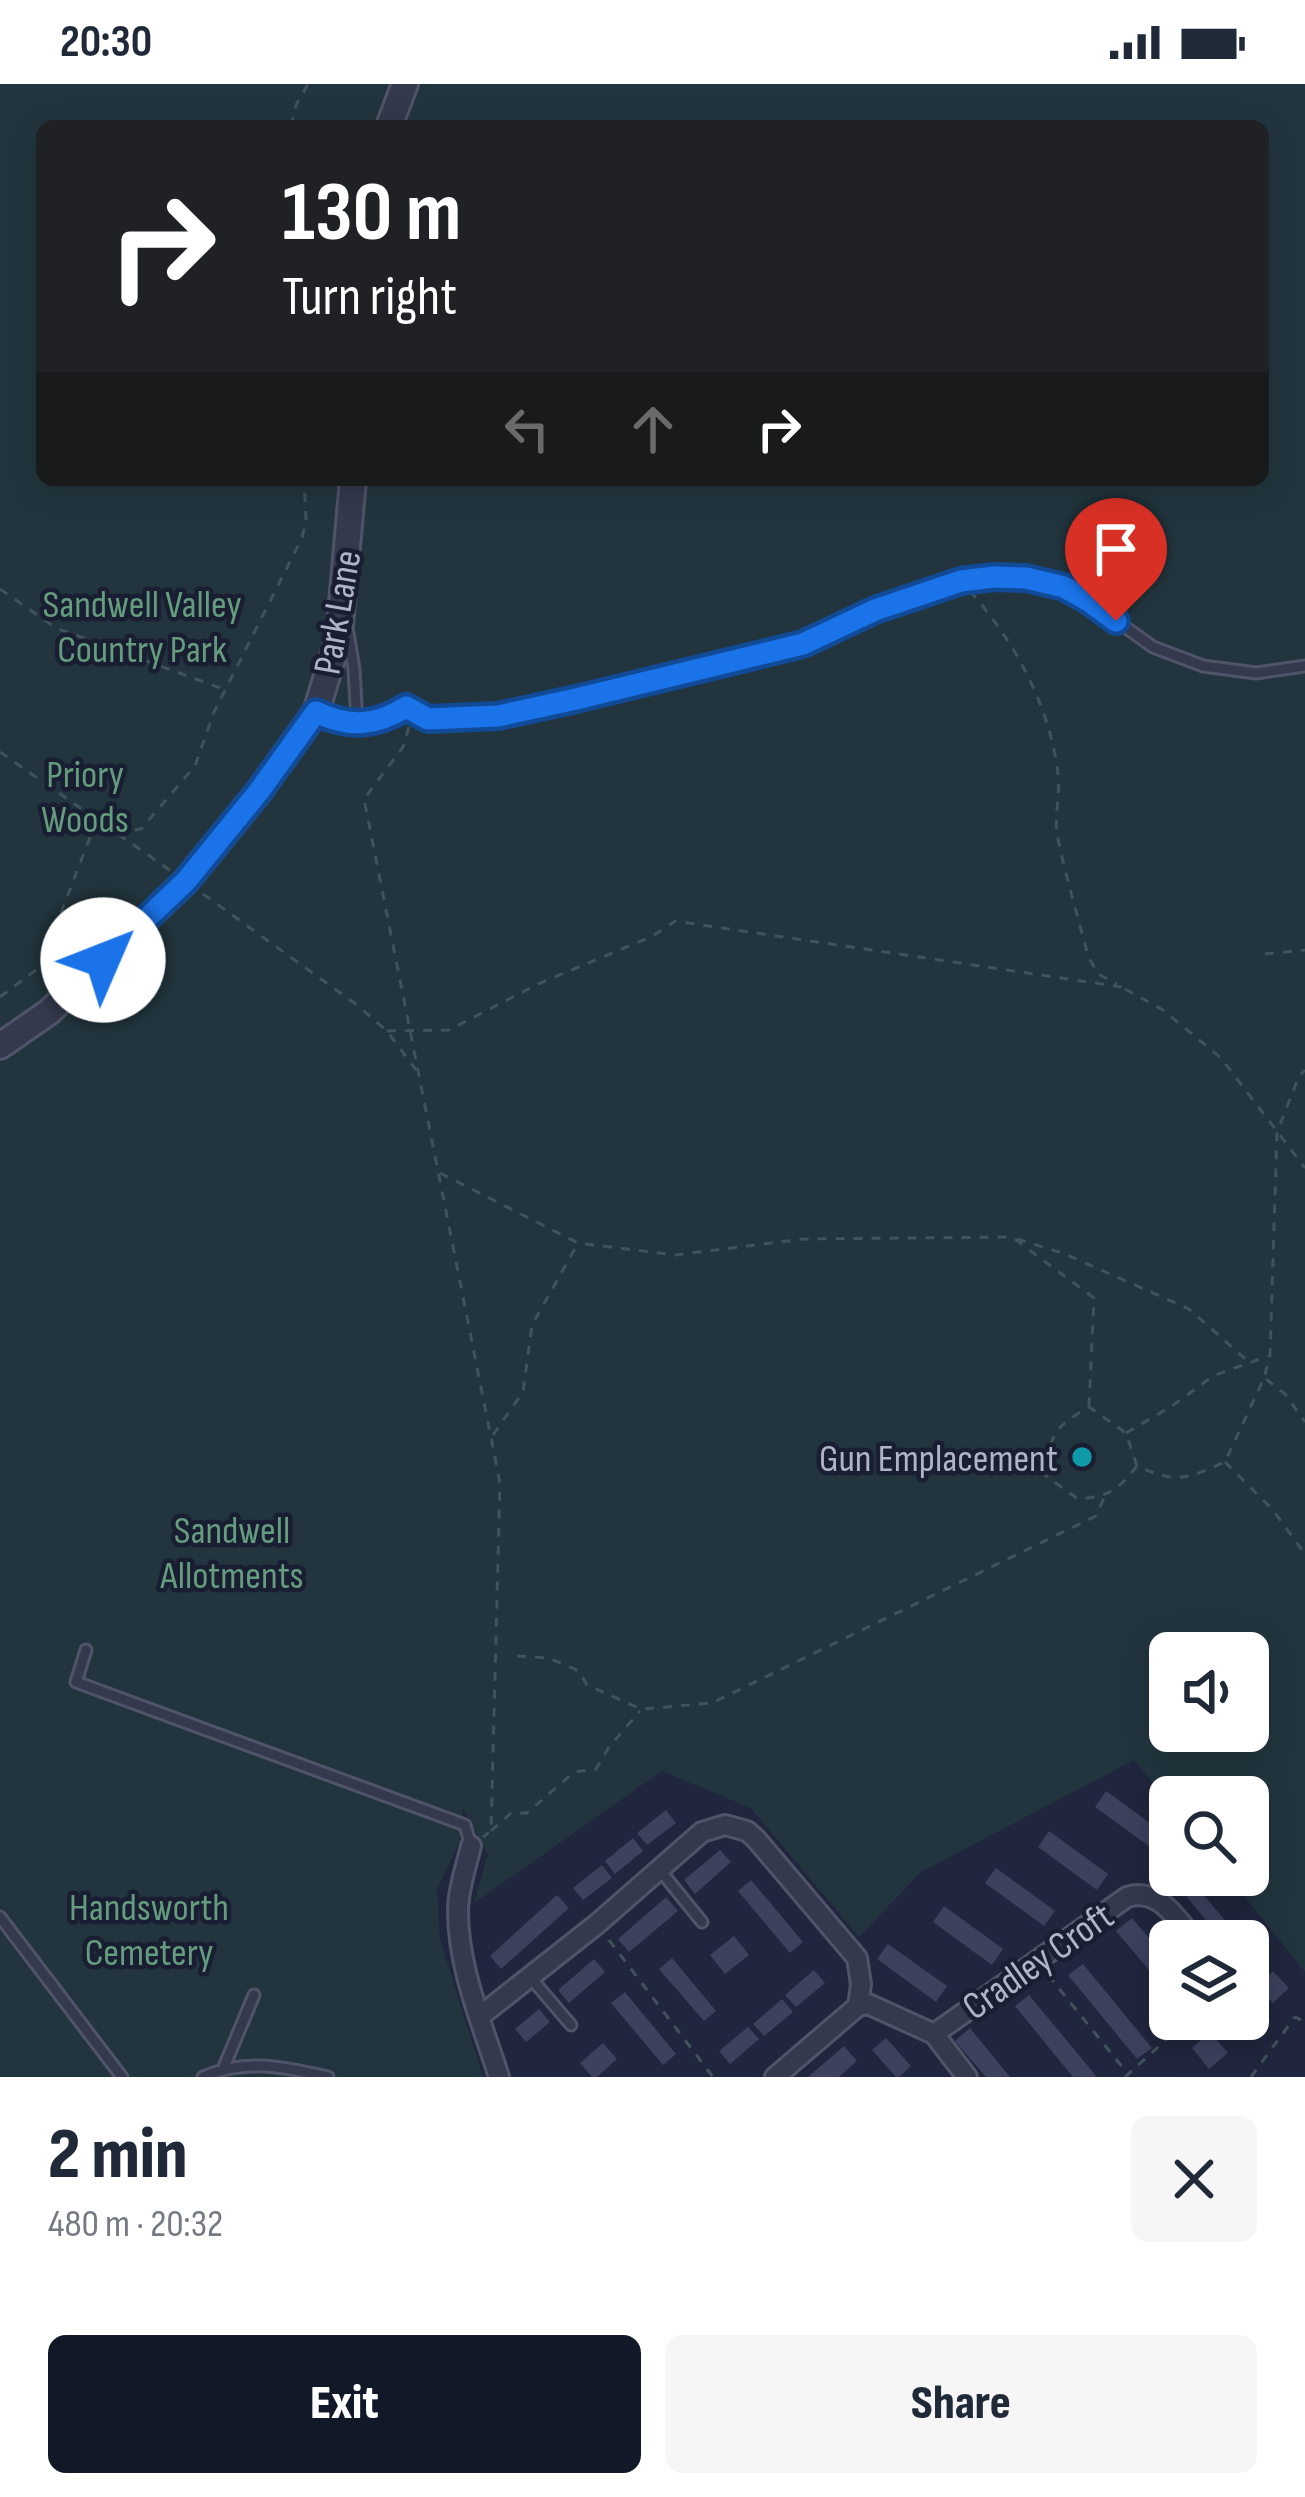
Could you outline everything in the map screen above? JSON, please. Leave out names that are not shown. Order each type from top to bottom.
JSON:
[{"type":"street","points":[[391,120],[405,84]]},
{"type":"street","name":"Park Lane","points":[[0,1046],[49,1012],[186,881],[316,712],[340,636],[352,486]]},
{"type":"street","points":[[479,2017],[597,1924],[702,1832],[725,1825],[747,1831],[857,1958],[858,2006]]},
{"type":"street","points":[[471,1846],[458,1906],[464,1966],[499,2077]]},
{"type":"street","name":"Cradley Croft","points":[[934,2033],[1127,1897],[1141,1893],[1158,1899],[1176,1920]]},
{"type":"street","points":[[775,2077],[858,2006],[868,2004],[934,2033],[967,2077]]},
{"type":"lane","points":[[316,712],[357,723],[386,720],[406,707],[428,719],[498,716],[803,644],[875,610],[961,581],[994,577],[1064,587],[1153,647],[1203,666],[1256,673],[1305,666]]},
{"type":"lane","points":[[341,624],[350,638],[357,723]]},
{"type":"lane","points":[[86,1650],[76,1682],[465,1825],[471,1846]]},
{"type":"lane","points":[[659,1869],[702,1922]]},
{"type":"lane","points":[[0,1917],[122,2077]]},
{"type":"lane","points":[[530,1977],[571,2025]]},
{"type":"lane","points":[[224,2067],[254,1995]]},
{"type":"lane","points":[[202,2077],[224,2067],[264,2065],[328,2077]]},
{"type":"path","points":[[292,120],[308,84]]},
{"type":"path","points":[[116,833],[141,829],[195,766],[225,689],[302,538],[304,486]]},
{"type":"path","points":[[961,581],[988,611],[1023,665],[1044,712],[1059,776],[1056,833],[1088,956],[1099,974],[1163,1010],[1221,1058],[1305,1168]]},
{"type":"path","points":[[0,589],[56,628],[225,689]]},
{"type":"path","points":[[406,707],[410,724],[403,747],[364,799],[500,1483],[491,1831]]},
{"type":"path","points":[[0,752],[357,1005],[387,1031],[419,1074]]},
{"type":"path","points":[[0,998],[40,967],[97,820]]},
{"type":"path","points":[[387,1031],[449,1030],[538,984],[653,936],[675,921],[1122,987]]},
{"type":"path","points":[[1265,955],[1305,950]]},
{"type":"path","points":[[1089,1407],[1126,1433],[1137,1466],[1163,1478],[1191,1477],[1226,1462],[1270,1356],[1277,1132],[1305,1070]]},
{"type":"path","points":[[438,1172],[578,1243],[675,1256],[804,1239],[1012,1237],[1065,1254],[1189,1309],[1251,1364]]},
{"type":"path","points":[[1012,1237],[1094,1298],[1089,1407]]},
{"type":"path","points":[[491,1438],[523,1392],[532,1325],[578,1243]]},
{"type":"path","points":[[1126,1433],[1213,1376],[1270,1356]]},
{"type":"path","points":[[1264,1378],[1285,1394],[1305,1422]]},
{"type":"path","points":[[1089,1407],[1052,1435],[1042,1474],[1078,1499],[1105,1496],[1121,1486],[1137,1466]]},
{"type":"path","points":[[1226,1462],[1305,1554]]},
{"type":"path","points":[[517,1656],[549,1658],[579,1672],[587,1685],[641,1709],[712,1703],[1096,1516],[1105,1496]]},
{"type":"path","points":[[471,1846],[511,1813],[527,1813],[574,1772],[596,1769],[641,1709]]},
{"type":"path","points":[[597,1924],[713,2077]]},
{"type":"path","points":[[1036,1960],[1126,2076],[1166,2040]]},
{"type":"path","points":[[1251,2077],[1294,2017],[1305,2023]]},
{"type":"green space","points":[[0,84],[1305,84],[1305,1972],[1269,1927],[1269,1920],[1263,1920],[1244,1896],[1269,1896],[1269,1776],[1149,1779],[1134,1760],[921,1872],[859,1937],[751,1808],[662,1771],[474,1903],[488,1854],[463,1808],[459,1843],[437,1890],[440,1939],[483,2077],[0,2077]]},
{"type":"building","points":[[1106,1791],[1149,1822],[1149,1846],[1095,1807]]},
{"type":"building","points":[[666,1810],[676,1823],[647,1845],[637,1833]]},
{"type":"building","points":[[1049,1831],[1108,1874],[1097,1890],[1038,1847]]},
{"type":"building","points":[[633,1838],[643,1851],[615,1874],[605,1861]]},
{"type":"building","points":[[720,1850],[731,1862],[695,1894],[684,1880]]},
{"type":"building","points":[[602,1865],[612,1878],[583,1900],[573,1888]]},
{"type":"building","points":[[996,1868],[1055,1911],[1044,1926],[985,1883]]},
{"type":"building","points":[[751,1880],[803,1942],[790,1953],[738,1891]]},
{"type":"building","points":[[557,1895],[569,1908],[501,1969],[490,1956]]},
{"type":"building","points":[[1186,1896],[1205,1896],[1225,1920],[1206,1920]]},
{"type":"building","points":[[666,1897],[678,1911],[629,1952],[618,1939]]},
{"type":"building","points":[[944,1906],[1003,1949],[992,1965],[933,1922]]},
{"type":"building","points":[[1132,1918],[1149,1938],[1149,1970],[1116,1931]]},
{"type":"building","points":[[734,1936],[749,1955],[725,1974],[710,1955]]},
{"type":"building","points":[[888,1944],[947,1986],[936,2002],[877,1959]]},
{"type":"building","points":[[672,1958],[716,2011],[704,2021],[659,1969]]},
{"type":"building","points":[[594,1959],[605,1972],[569,2003],[558,1990]]},
{"type":"building","points":[[1083,1964],[1152,2048],[1137,2059],[1068,1975]]},
{"type":"building","points":[[814,1970],[825,1983],[796,2007],[785,1995]]},
{"type":"building","points":[[1273,1971],[1289,1988],[1273,2003],[1269,1999]]},
{"type":"building","points":[[625,1992],[676,2054],[663,2065],[611,2003]]},
{"type":"building","points":[[1029,1995],[1097,2077],[1073,2077],[1015,2006]]},
{"type":"building","points":[[782,1999],[793,2012],[764,2036],[753,2024]]},
{"type":"building","points":[[539,2009],[550,2022],[526,2042],[515,2029]]},
{"type":"building","points":[[748,2027],[759,2039],[730,2064],[719,2051]]},
{"type":"building","points":[[970,2028],[1010,2077],[986,2077],[955,2041]]},
{"type":"building","points":[[886,2038],[911,2066],[899,2077],[872,2050]]},
{"type":"building","points":[[1201,2040],[1217,2040],[1228,2053],[1209,2069],[1192,2048]]},
{"type":"building","points":[[603,2043],[617,2059],[592,2077],[580,2063]]},
{"type":"building","points":[[844,2046],[857,2061],[839,2077],[808,2077]]},
{"type":"place","name":"Gun Emplacement","points":[[1082,1457]]},
{"type":"route","points":[[103,960],[186,881],[316,712],[357,723],[386,720],[406,707],[428,719],[498,716],[803,644],[936,588],[994,577],[1064,587],[1116,621]]},
{"type":"park label","name":"Sandwell Valley Country Park","points":[[142,626]]},
{"type":"park label","name":"Priory Woods","points":[[85,796]]},
{"type":"park label","name":"Sandwell Allotments","points":[[232,1552]]},
{"type":"park label","name":"Handsworth Cemetery","points":[[149,1928]]}]
